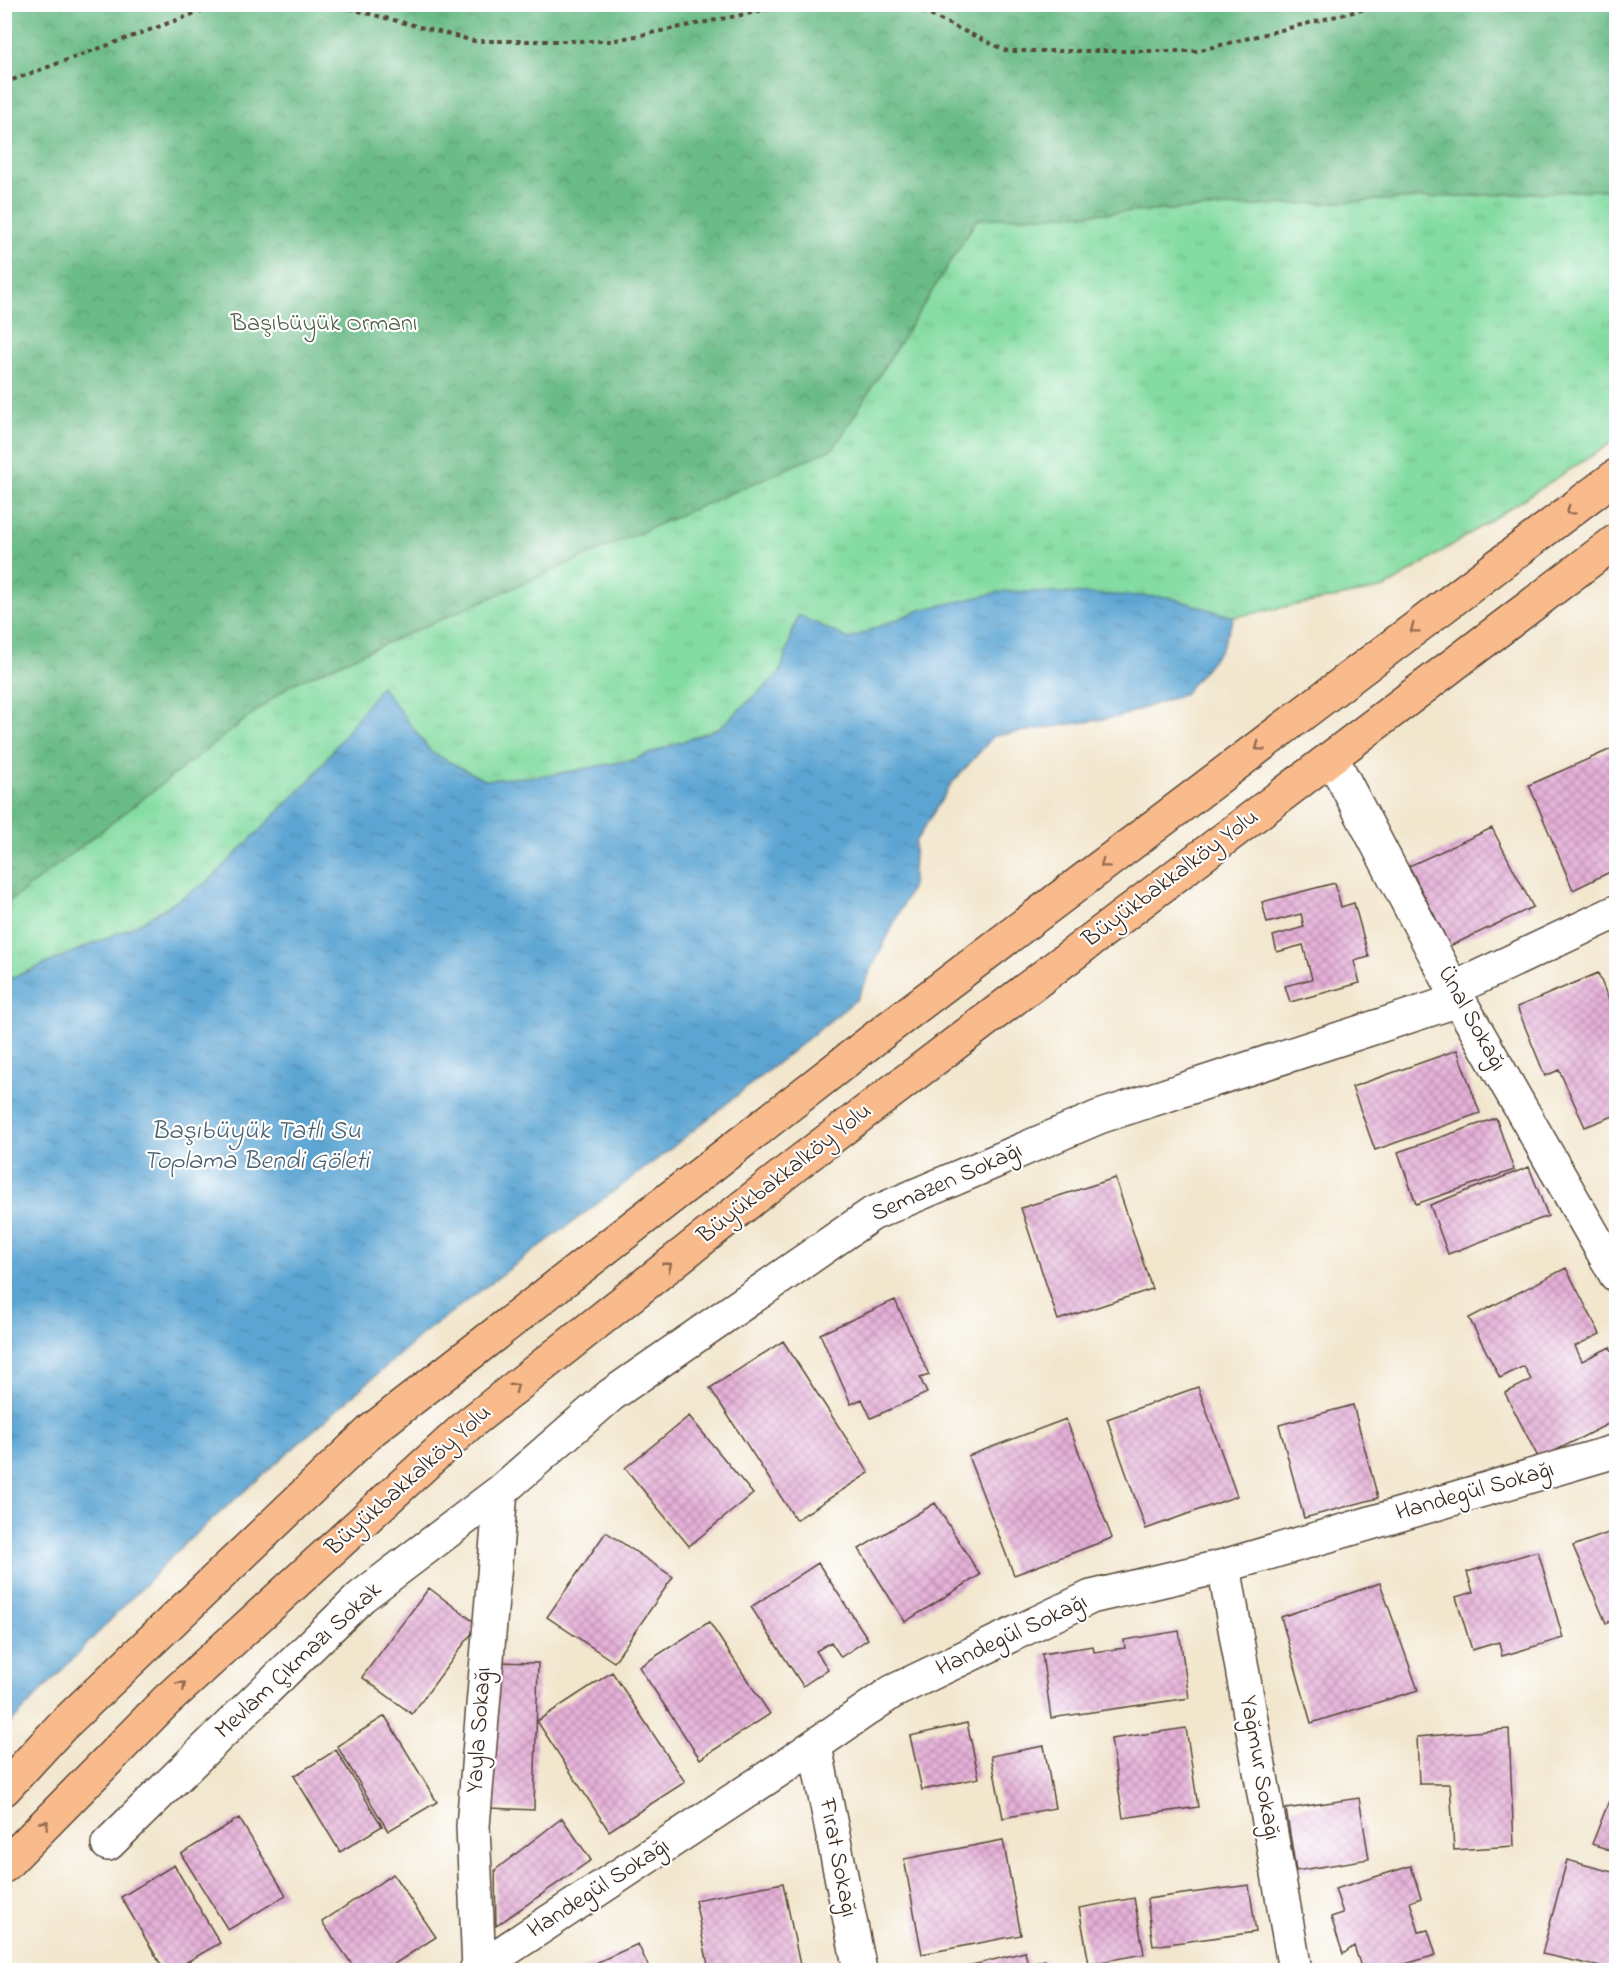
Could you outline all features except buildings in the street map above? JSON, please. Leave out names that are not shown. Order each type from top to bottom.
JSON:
[{"type":"highway","points":[[4,1789],[61,1728],[372,1430],[887,1029],[1617,476]]},
{"type":"highway","name":"Büyükbakkalköy Yolu","points":[[4,1866],[165,1701],[469,1424],[798,1163],[1617,542]]},
{"type":"street","name":"Ünal Sokağı","points":[[1332,758],[1456,994],[1617,1275]]},
{"type":"street","name":"Semazen Sokağı","points":[[501,1491],[611,1395],[872,1214],[1099,1117],[1456,994],[1617,912]]},
{"type":"street","name":"Handegül Sokağı","points":[[478,1970],[815,1746],[892,1692],[1091,1598],[1224,1566],[1617,1451]]},
{"type":"street","name":"Mevlam Çıkmazı Sokak","points":[[108,1844],[361,1597],[501,1491]]},
{"type":"street","name":"Yayla Sokağı","points":[[478,1970],[472,1826],[501,1491]]},
{"type":"street","name":"Yağmur Sokağı","points":[[1224,1566],[1295,1971]]},
{"type":"street","name":"Fırat Sokağı","points":[[815,1746],[860,1971]]},
{"type":"path","points":[[4,83],[221,4]]},
{"type":"path","points":[[332,4],[474,41],[611,41],[796,4]]},
{"type":"path","points":[[906,4],[1007,51],[1197,51],[1385,4]]},
{"type":"green space","name":"Başıbüyük Ormanı","points":[[5,4],[1616,5],[1616,189],[977,219],[834,448],[290,685],[5,905]]},
{"type":"green space","points":[[1616,189],[1616,440],[1385,588],[1234,617],[1168,597],[920,610],[849,639],[798,615],[780,673],[719,728],[632,760],[550,775],[484,781],[431,752],[381,687],[312,778],[209,881],[137,925],[5,981],[5,905],[290,685],[834,448],[977,219]]},
{"type":"water","name":"Başıbüyük Tatlı Su Toplama Bendi Göleti","points":[[1005,591],[1168,597],[1234,617],[1221,649],[1184,694],[1118,717],[994,736],[952,783],[915,842],[912,886],[857,999],[664,1154],[425,1332],[181,1547],[5,1729],[5,981],[137,925],[209,881],[312,778],[381,686],[431,752],[484,780],[550,775],[632,760],[719,728],[780,673],[798,615],[849,639],[920,610]]}]
